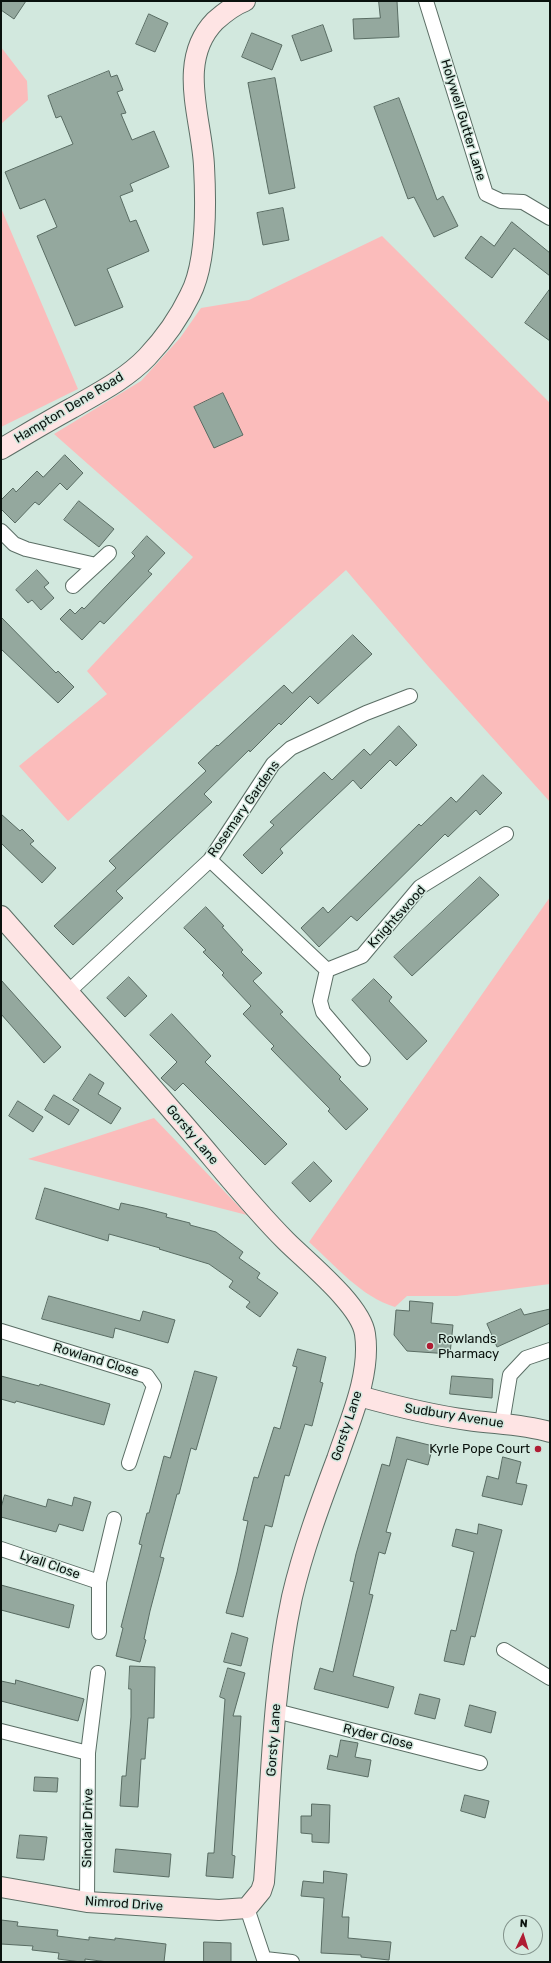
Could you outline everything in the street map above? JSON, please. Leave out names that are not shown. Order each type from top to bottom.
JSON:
[{"type":"street","name":"Hampton Dene Road","points":[[1,449],[122,378],[146,357],[169,331],[183,310],[191,293],[199,265],[204,236],[204,166],[194,99],[195,64],[200,44],[210,27],[223,13],[245,1]]},
{"type":"street","name":"Holywell Gutter Lane","points":[[426,1],[486,194],[500,201],[523,202],[550,218]]},
{"type":"street","points":[[1,530],[14,544],[26,549],[96,565]]},
{"type":"street","points":[[73,586],[109,553]]},
{"type":"street","name":"Rosemary Gardens","points":[[68,992],[210,860],[273,764],[291,748],[366,713],[410,696]]},
{"type":"street","name":"Knightswood","points":[[327,970],[362,956],[420,888],[506,834]]},
{"type":"street","points":[[210,860],[327,970],[320,1001],[323,1012],[364,1059]]},
{"type":"street","name":"Gorsty Lane","points":[[1,916],[177,1116],[251,1204],[345,1298],[363,1326],[365,1335],[365,1358],[359,1396],[306,1546],[292,1598],[282,1655],[276,1711],[264,1882],[261,1891],[247,1908]]},
{"type":"street","name":"Rowland Close","points":[[1,1331],[148,1376],[154,1386],[129,1463]]},
{"type":"street","points":[[502,1423],[510,1375],[526,1358],[550,1350]]},
{"type":"street","name":"Sudbury Avenue","points":[[359,1396],[417,1412],[468,1420],[502,1423],[550,1432]]},
{"type":"street","name":"Lyall Close","points":[[99,1632],[99,1582],[114,1519]]},
{"type":"street","name":"Lyall Close","points":[[1,1549],[99,1582]]},
{"type":"street","points":[[504,1650],[550,1678]]},
{"type":"street","name":"Sinclair Drive","points":[[87,1902],[88,1753],[98,1673]]},
{"type":"street","name":"Ryder Close","points":[[276,1711],[480,1763]]},
{"type":"street","points":[[1,1731],[88,1753]]},
{"type":"street","name":"Nimrod Drive","points":[[1,1887],[87,1902],[219,1910],[247,1908]]},
{"type":"street","points":[[247,1908],[265,1960],[292,1962]]},
{"type":"shaded area","points":[[1,47],[27,81],[28,100],[1,124]]},
{"type":"shaded area","points":[[1,208],[78,389],[1,427]]},
{"type":"shaded area","points":[[382,236],[550,403],[550,802],[428,666],[346,570],[68,821],[19,766],[107,694],[87,671],[193,557],[54,434],[141,381],[180,338],[201,308],[249,300]]},
{"type":"shaded area","points":[[550,897],[550,1284],[457,1296],[407,1296],[395,1307],[371,1296],[360,1288],[309,1242]]},
{"type":"shaded area","points":[[154,1118],[247,1215],[28,1159]]},
{"type":"building","points":[[1,1],[26,1],[14,19],[1,10]]},
{"type":"building","points":[[379,1],[397,1],[399,37],[354,39],[353,19],[380,18]]},
{"type":"building","points":[[149,14],[168,23],[155,52],[136,44]]},
{"type":"building","points":[[323,25],[332,51],[301,61],[292,36]]},
{"type":"building","points":[[252,33],[282,45],[272,70],[242,57]]},
{"type":"building","points":[[109,71],[111,77],[117,75],[123,90],[117,92],[126,113],[121,114],[132,140],[154,131],[169,167],[130,184],[133,191],[120,196],[130,222],[136,220],[149,251],[107,269],[123,307],[75,326],[37,236],[57,227],[45,199],[20,209],[5,172],[73,144],[61,116],[56,118],[48,96]]},
{"type":"building","points":[[275,78],[295,188],[269,194],[248,83]]},
{"type":"building","points":[[399,98],[437,200],[443,196],[458,226],[434,237],[414,197],[408,199],[374,107]]},
{"type":"building","points":[[283,208],[289,240],[263,245],[257,213]]},
{"type":"building","points":[[512,222],[550,253],[550,276],[514,248],[492,278],[465,258],[481,236],[494,246]]},
{"type":"building","points":[[550,289],[550,341],[525,323]]},
{"type":"building","points":[[223,393],[243,435],[214,448],[194,407]]},
{"type":"building","points":[[65,455],[83,473],[67,490],[60,483],[39,505],[35,502],[15,523],[1,509],[1,500],[13,488],[16,492],[37,471],[43,477]]},
{"type":"building","points":[[79,501],[114,529],[99,547],[64,520]]},
{"type":"building","points":[[147,536],[165,553],[148,571],[152,574],[104,624],[100,621],[82,640],[60,619],[70,609],[75,614],[82,607],[84,609],[135,556],[132,553]]},
{"type":"building","points":[[37,570],[49,583],[44,587],[54,598],[41,610],[32,600],[28,603],[16,590]]},
{"type":"building","points":[[1,617],[56,673],[58,671],[74,687],[58,703],[1,649]]},
{"type":"building","points":[[353,635],[372,654],[318,704],[310,696],[281,725],[279,723],[250,752],[249,750],[204,794],[212,802],[116,891],[123,898],[73,945],[54,926],[116,868],[109,861],[206,771],[198,763],[217,745],[218,746],[284,685],[292,693]]},
{"type":"building","points":[[399,726],[417,745],[396,766],[390,760],[361,789],[353,780],[280,849],[283,853],[262,874],[243,855],[274,825],[270,822],[324,772],[332,780],[364,749],[370,755]]},
{"type":"building","points":[[483,775],[502,793],[480,815],[476,810],[448,837],[445,834],[357,921],[351,916],[319,947],[301,928],[323,907],[328,913],[419,824],[421,826],[451,797],[456,802]]},
{"type":"building","points":[[1,814],[20,831],[22,829],[34,841],[30,844],[56,868],[42,883],[1,843]]},
{"type":"building","points":[[480,877],[499,895],[412,976],[394,957]]},
{"type":"building","points":[[206,907],[224,926],[222,927],[243,950],[241,952],[262,973],[253,981],[283,1012],[280,1014],[341,1077],[339,1079],[368,1109],[346,1130],[328,1111],[330,1109],[271,1049],[274,1046],[243,1014],[251,1006],[222,975],[224,973],[203,952],[206,950],[184,928]]},
{"type":"building","points":[[129,977],[147,996],[125,1017],[107,998]]},
{"type":"building","points":[[374,979],[392,997],[389,1001],[427,1041],[407,1060],[352,1000]]},
{"type":"building","points":[[1,980],[61,1047],[44,1063],[1,1014]]},
{"type":"building","points":[[172,1014],[211,1056],[205,1062],[287,1144],[265,1165],[183,1083],[175,1091],[161,1078],[177,1062],[150,1035]]},
{"type":"building","points":[[90,1074],[104,1083],[98,1094],[121,1108],[111,1124],[73,1100]]},
{"type":"building","points":[[54,1095],[79,1110],[69,1125],[45,1110]]},
{"type":"building","points":[[18,1101],[43,1117],[33,1132],[9,1116]]},
{"type":"building","points":[[314,1162],[332,1181],[310,1202],[292,1183]]},
{"type":"building","points":[[45,1188],[119,1210],[121,1203],[144,1208],[167,1214],[166,1217],[190,1223],[190,1225],[216,1232],[243,1252],[239,1258],[260,1273],[257,1278],[278,1293],[260,1317],[246,1307],[250,1302],[229,1287],[233,1281],[209,1264],[159,1249],[160,1248],[109,1234],[108,1241],[36,1219]]},
{"type":"building","points":[[49,1296],[140,1321],[143,1311],[175,1320],[168,1343],[115,1328],[113,1338],[42,1319]]},
{"type":"building","points":[[410,1301],[433,1303],[431,1323],[453,1325],[450,1354],[407,1351],[394,1335],[396,1310],[409,1311]]},
{"type":"building","points":[[521,1309],[524,1315],[550,1309],[550,1323],[497,1347],[487,1324]]},
{"type":"building","points":[[298,1349],[326,1357],[320,1382],[323,1383],[312,1426],[305,1424],[289,1476],[285,1475],[272,1527],[265,1525],[243,1617],[226,1613],[248,1521],[243,1520],[254,1477],[258,1478],[274,1427],[280,1429],[297,1367],[293,1366]]},
{"type":"building","points":[[195,1371],[217,1377],[196,1450],[191,1448],[179,1494],[177,1494],[160,1557],[164,1558],[150,1611],[144,1639],[146,1640],[140,1662],[116,1656],[123,1628],[121,1627],[142,1545],[139,1544],[147,1513],[149,1513],[164,1456],[170,1458]]},
{"type":"building","points":[[1,1376],[39,1386],[40,1384],[110,1404],[104,1425],[16,1401],[15,1403],[1,1399]]},
{"type":"building","points":[[452,1376],[493,1379],[492,1398],[450,1394]]},
{"type":"building","points":[[397,1437],[433,1446],[428,1465],[407,1459],[386,1532],[391,1533],[385,1554],[379,1552],[369,1594],[373,1595],[353,1676],[394,1687],[388,1708],[314,1689],[320,1668],[333,1672],[354,1582],[350,1581],[356,1554],[382,1464],[389,1466]]},
{"type":"building","points":[[503,1457],[521,1462],[516,1483],[527,1485],[522,1505],[482,1496],[487,1476],[498,1479]]},
{"type":"building","points":[[5,1495],[46,1507],[48,1499],[72,1506],[74,1497],[91,1502],[83,1531],[59,1524],[56,1532],[1,1517],[1,1508]]},
{"type":"building","points":[[479,1524],[502,1530],[475,1637],[471,1636],[464,1665],[444,1661],[451,1630],[456,1631],[474,1552],[452,1546],[456,1529],[477,1534]]},
{"type":"building","points":[[1,1585],[74,1605],[69,1628],[1,1610]]},
{"type":"building","points":[[232,1633],[248,1638],[241,1666],[224,1662]]},
{"type":"building","points":[[130,1666],[155,1667],[154,1718],[148,1718],[145,1759],[141,1759],[138,1807],[120,1806],[122,1776],[126,1776],[131,1717],[131,1689],[129,1689]]},
{"type":"building","points":[[228,1668],[245,1673],[233,1716],[241,1716],[232,1855],[235,1856],[233,1878],[206,1876],[208,1853],[214,1853],[225,1699],[220,1697]]},
{"type":"building","points":[[16,1680],[84,1699],[78,1721],[1,1701],[1,1681],[15,1684]]},
{"type":"building","points":[[420,1694],[440,1699],[435,1719],[415,1714]]},
{"type":"building","points":[[470,1705],[496,1712],[491,1733],[465,1726]]},
{"type":"building","points":[[341,1740],[358,1743],[355,1757],[371,1760],[368,1777],[327,1769],[330,1755],[337,1757]]},
{"type":"building","points":[[35,1777],[58,1778],[57,1792],[34,1791]]},
{"type":"building","points":[[465,1795],[489,1801],[485,1818],[461,1811]]},
{"type":"building","points":[[312,1804],[330,1805],[329,1843],[312,1842],[312,1834],[301,1833],[301,1816],[311,1816]]},
{"type":"building","points":[[20,1835],[47,1837],[44,1860],[17,1858]]},
{"type":"building","points":[[116,1849],[171,1854],[169,1877],[114,1872]]},
{"type":"building","points":[[324,1871],[347,1874],[342,1917],[349,1917],[348,1938],[391,1942],[389,1960],[361,1957],[361,1955],[321,1953],[324,1898],[301,1896],[303,1881],[323,1883]]},
{"type":"building","points":[[1,1920],[18,1922],[17,1926],[58,1930],[57,1936],[89,1940],[89,1937],[115,1940],[115,1938],[166,1944],[164,1962],[108,1962],[85,1959],[85,1962],[81,1962],[58,1959],[59,1953],[32,1950],[33,1946],[1,1944]]},
{"type":"building","points":[[204,1942],[231,1943],[231,1962],[204,1962]]},
{"type":"place","name":"Rowlands Pharmacy","points":[[430,1346]]},
{"type":"place","name":"Kyrle Pope Court","points":[[538,1449]]}]
